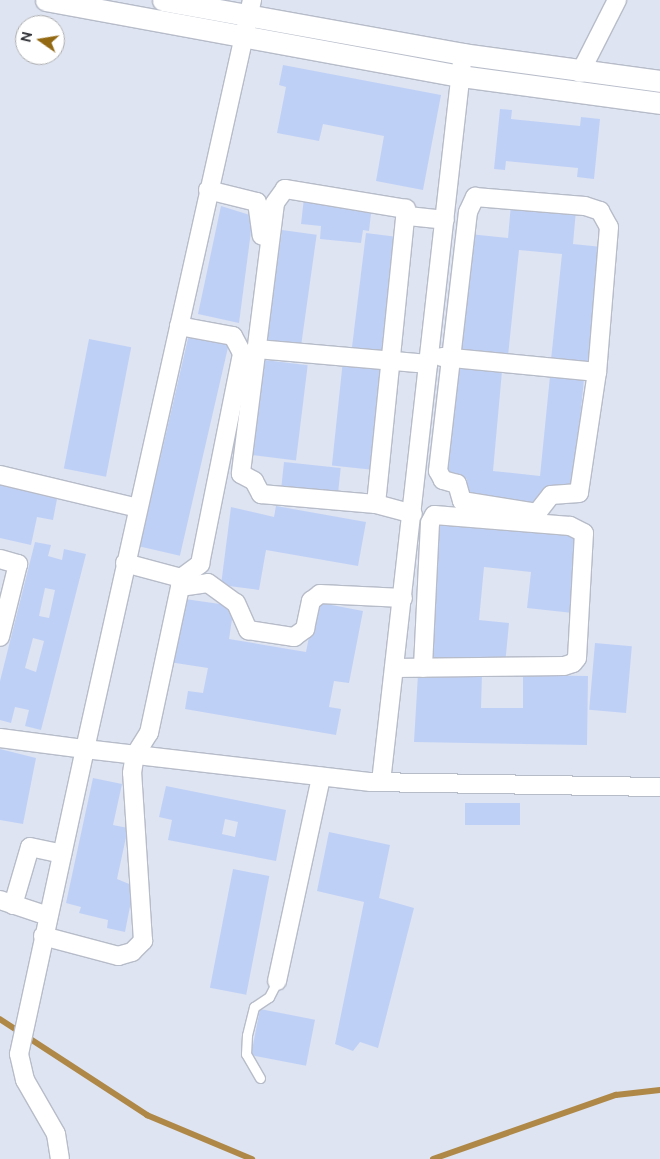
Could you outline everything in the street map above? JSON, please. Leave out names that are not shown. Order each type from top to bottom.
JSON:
[{"type":"street","points":[[46,0],[247,17],[461,76],[660,104]]},
{"type":"street","points":[[163,0],[247,17],[463,54],[580,73],[660,81]]},
{"type":"street","points":[[580,73],[617,0]]},
{"type":"street","points":[[60,1159],[56,1134],[25,1080],[18,1054],[247,17]]},
{"type":"street","points":[[381,782],[413,514],[463,54]]},
{"type":"street","points":[[376,504],[387,360],[408,216],[401,206],[392,204],[285,189],[277,196],[242,476],[252,479],[261,494],[376,504],[413,514]]},
{"type":"street","points":[[180,321],[241,332],[248,330],[252,319],[262,213],[251,199],[208,190]]},
{"type":"street","points":[[447,197],[471,200],[483,196],[585,206],[607,217],[597,372],[579,493],[551,495],[537,513],[462,501],[457,484],[439,476],[471,200]]},
{"type":"street","points":[[408,216],[444,220]]},
{"type":"street","points":[[126,563],[181,578],[200,564],[242,353],[233,336],[180,321]]},
{"type":"street","points":[[257,349],[387,360],[453,358],[597,372]]},
{"type":"street","points":[[0,475],[138,508]]},
{"type":"street","points":[[394,668],[423,668],[573,663],[577,658],[584,533],[570,526],[434,515],[430,522],[423,668]]},
{"type":"street","points":[[0,559],[18,564],[0,636]]},
{"type":"street","points":[[43,936],[118,956],[132,952],[143,941],[135,756],[149,733],[178,590],[184,584],[216,586],[236,603],[248,630],[294,638],[305,629],[311,601],[320,594],[403,598]]},
{"type":"street","points":[[0,738],[321,778],[381,782],[660,787]]},
{"type":"street","points":[[277,981],[321,778]]},
{"type":"street","points":[[48,916],[7,903],[30,847],[62,854]]},
{"type":"lane","points":[[260,1078],[246,1054],[247,1035],[254,1007],[269,997],[277,981]]},
{"type":"building","points":[[283,65],[441,95],[423,190],[376,181],[384,136],[323,124],[319,141],[277,133],[286,87],[279,85]]},
{"type":"building","points":[[500,109],[512,110],[511,119],[580,126],[581,117],[600,119],[594,179],[577,177],[578,168],[506,161],[505,170],[494,169]]},
{"type":"building","points":[[304,198],[372,205],[369,231],[363,230],[361,243],[320,239],[321,226],[301,224]]},
{"type":"building","points":[[511,204],[576,210],[573,244],[602,247],[591,364],[551,360],[562,254],[519,250],[508,356],[458,351],[469,234],[508,238]]},
{"type":"building","points":[[221,206],[253,216],[239,323],[198,314]]},
{"type":"building","points":[[282,230],[317,235],[301,347],[266,342]]},
{"type":"building","points":[[366,233],[400,237],[385,353],[352,349]]},
{"type":"building","points":[[189,334],[229,343],[180,556],[140,546]]},
{"type":"building","points":[[89,339],[131,347],[106,477],[64,469]]},
{"type":"building","points":[[265,360],[308,365],[296,461],[253,455]]},
{"type":"building","points":[[343,360],[381,364],[370,469],[332,465]]},
{"type":"building","points":[[455,366],[502,371],[493,471],[540,476],[550,376],[584,379],[573,490],[545,487],[538,503],[466,496],[467,479],[444,476]]},
{"type":"building","points":[[284,462],[341,468],[338,498],[281,492]]},
{"type":"building","points":[[0,485],[57,499],[53,520],[37,517],[31,545],[0,538]]},
{"type":"building","points":[[276,506],[366,522],[358,566],[266,550],[259,590],[221,585],[231,507],[274,517]]},
{"type":"building","points":[[438,521],[581,535],[573,613],[527,608],[531,572],[484,567],[479,620],[509,623],[505,665],[424,657]]},
{"type":"building","points":[[35,542],[51,545],[48,556],[62,560],[64,549],[86,554],[41,730],[25,726],[29,710],[15,707],[11,723],[0,720],[0,681]],"holes":[[[45,588],[55,590],[49,618],[39,616]],[[33,638],[44,641],[36,672],[25,668]]]},
{"type":"building","points":[[178,598],[234,606],[229,639],[306,652],[316,602],[363,611],[349,683],[334,681],[329,707],[341,709],[336,735],[185,709],[188,691],[203,693],[208,668],[169,662]]},
{"type":"building","points":[[595,643],[632,646],[626,713],[589,710]]},
{"type":"building","points":[[418,674],[482,674],[481,708],[523,708],[523,675],[588,676],[587,745],[414,742]]},
{"type":"building","points":[[0,749],[36,758],[23,824],[0,820]]},
{"type":"building","points":[[93,778],[122,784],[113,825],[128,828],[117,879],[134,886],[125,932],[107,928],[108,920],[79,913],[81,907],[66,903]]},
{"type":"building","points":[[166,786],[286,810],[276,861],[168,840],[172,820],[159,817]],"holes":[[[225,819],[238,822],[235,837],[222,834]]]},
{"type":"building","points":[[465,803],[520,803],[520,825],[465,825]]},
{"type":"building","points":[[329,832],[390,845],[379,898],[414,908],[378,1048],[360,1042],[353,1051],[335,1044],[364,902],[317,891]]},
{"type":"building","points":[[233,869],[269,876],[246,995],[210,988]]},
{"type":"building","points":[[260,1009],[315,1020],[306,1066],[251,1055]]},
{"type":"waterway","points":[[0,1019],[147,1115],[252,1159]]},
{"type":"waterway","points":[[433,1159],[616,1095],[660,1090]]}]
